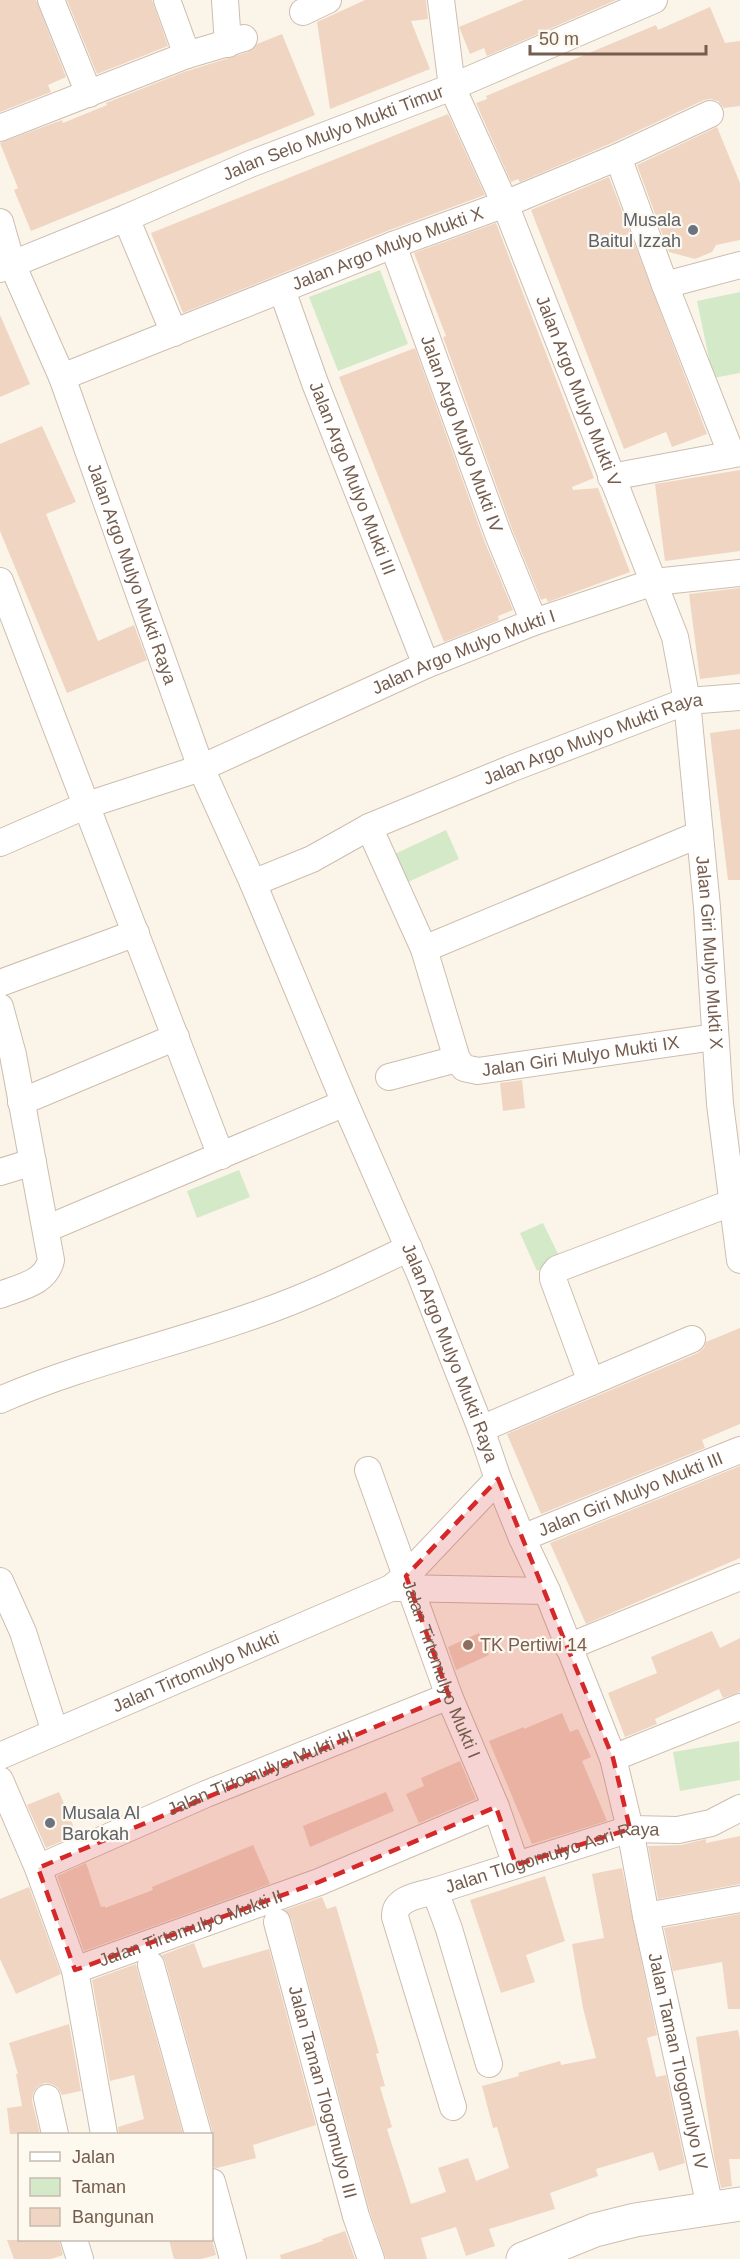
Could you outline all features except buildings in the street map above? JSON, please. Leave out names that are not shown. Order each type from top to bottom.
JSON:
[{"type":"street","points":[[51,0],[89,94]]},
{"type":"street","points":[[167,0],[187,55]]},
{"type":"street","points":[[0,128],[187,55],[236,41],[225,0]]},
{"type":"street","points":[[303,12],[328,0]]},
{"type":"street","name":"Jalan Argo Mulyo Mukti V","points":[[441,0],[452,87],[505,204],[654,582],[675,638],[687,701]]},
{"type":"street","name":"Jalan Selo Mulyo Mukti Timur","points":[[6,267],[250,164],[452,87],[646,2]]},
{"type":"street","name":"Jalan Argo Mulyo Mukti X","points":[[62,377],[393,245],[505,204],[618,157],[710,114]]},
{"type":"street","points":[[611,477],[736,453],[665,285],[618,157]]},
{"type":"street","points":[[126,218],[174,333]]},
{"type":"street","name":"Jalan Argo Mulyo Mukti Raya","points":[[0,222],[6,267],[62,377],[201,768],[410,1248],[481,1429],[498,1479],[547,1591],[613,1758],[630,1829]]},
{"type":"street","name":"Jalan Argo Mulyo Mukti IV","points":[[393,245],[494,523],[534,622]]},
{"type":"street","points":[[665,285],[740,264]]},
{"type":"street","name":"Jalan Argo Mulyo Mukti III","points":[[282,290],[315,382],[426,665]]},
{"type":"street","name":"Jalan Argo Mulyo Mukti I","points":[[0,843],[87,805],[201,768],[426,665],[534,622],[654,582],[740,573]]},
{"type":"street","points":[[0,581],[221,1156]]},
{"type":"street","name":"Jalan Argo Mulyo Mukti Raya","points":[[253,883],[312,859],[369,827],[510,769],[687,701],[740,697]]},
{"type":"street","name":"Jalan Giri Mulyo Mukti X","points":[[687,701],[709,929],[724,1050],[731,1203],[740,1260]]},
{"type":"street","name":"Jalan Giri Mulyo Mukti IX","points":[[369,827],[424,949],[457,1059],[464,1068],[478,1071],[724,1050]]},
{"type":"street","points":[[424,949],[700,834]]},
{"type":"street","points":[[0,983],[136,933]]},
{"type":"street","points":[[0,1007],[6,1057],[21,1102],[51,1260],[45,1275],[37,1281],[0,1295]]},
{"type":"street","points":[[21,1102],[176,1037]]},
{"type":"street","points":[[389,1077],[457,1059]]},
{"type":"street","points":[[46,1229],[345,1103]]},
{"type":"street","points":[[0,1172],[33,1162]]},
{"type":"street","points":[[591,1382],[553,1274],[557,1269],[731,1203]]},
{"type":"street","points":[[0,1400],[45,1383],[256,1315],[332,1286],[410,1248]]},
{"type":"street","points":[[481,1429],[692,1339]]},
{"type":"street","name":"Jalan Giri Mulyo Mukti III","points":[[522,1538],[740,1450]]},
{"type":"street","name":"Jalan Tirtomulyo Mukti I","points":[[368,1470],[403,1584],[496,1807],[516,1865]]},
{"type":"street","name":"Jalan Tirtomulyo Mukti","points":[[0,1756],[403,1584],[498,1479]]},
{"type":"street","points":[[568,1647],[740,1577]]},
{"type":"street","points":[[0,1581],[23,1632],[55,1732]]},
{"type":"street","name":"Jalan Tirtomulyo Mukti","points":[[403,1584],[547,1591]]},
{"type":"street","name":"Jalan Tirtomulyo Mukti III","points":[[39,1868],[206,1794],[449,1696]]},
{"type":"street","points":[[613,1758],[740,1707]]},
{"type":"street","name":"Jalan Tirtomulyo Mukti II","points":[[0,1780],[39,1868],[75,1970],[319,1882],[496,1807]]},
{"type":"street","name":"Jalan Tlogomulyo Asri Raya","points":[[489,2064],[449,1929],[435,1891],[630,1829],[678,1830],[711,1823],[740,1808]]},
{"type":"street","name":"Jalan Taman Tlogomulyo IV","points":[[630,1829],[646,1916],[725,2206]]},
{"type":"street","points":[[435,1891],[400,1904],[395,1917],[453,2107]]},
{"type":"street","points":[[646,1916],[740,1899]]},
{"type":"street","name":"Jalan Taman Tlogomulyo III","points":[[277,1922],[356,2216],[370,2259]]},
{"type":"street","points":[[151,1965],[198,2133]]},
{"type":"street","points":[[75,1970],[105,2133]]},
{"type":"street","points":[[47,2098],[55,2133]]},
{"type":"street","points":[[213,2186],[233,2259]]},
{"type":"street","points":[[523,2259],[595,2230],[635,2220],[725,2206]]},
{"type":"street","points":[[75,2241],[81,2259]]},
{"type":"highlighted area","points":[[498,1479],[613,1758],[630,1829],[516,1865],[496,1807],[319,1882],[75,1970],[38,1868],[449,1696],[406,1576]]},
{"type":"green space","points":[[380,270],[408,344],[338,371],[309,297]]},
{"type":"green space","points":[[740,292],[740,373],[713,378],[697,301]]},
{"type":"green space","points":[[446,830],[459,859],[397,887],[384,859]]},
{"type":"green space","points":[[239,1170],[250,1197],[197,1218],[187,1191]]},
{"type":"green space","points":[[543,1223],[561,1260],[537,1271],[520,1233]]},
{"type":"green space","points":[[739,1741],[740,1780],[680,1791],[673,1752]]},
{"type":"place","name":"Musala Baitul Izzah","points":[[693,230]]},
{"type":"place","name":"TK Pertiwi 14","points":[[468,1645]]},
{"type":"place","name":"Musala Al Barokah","points":[[50,1823]]}]
